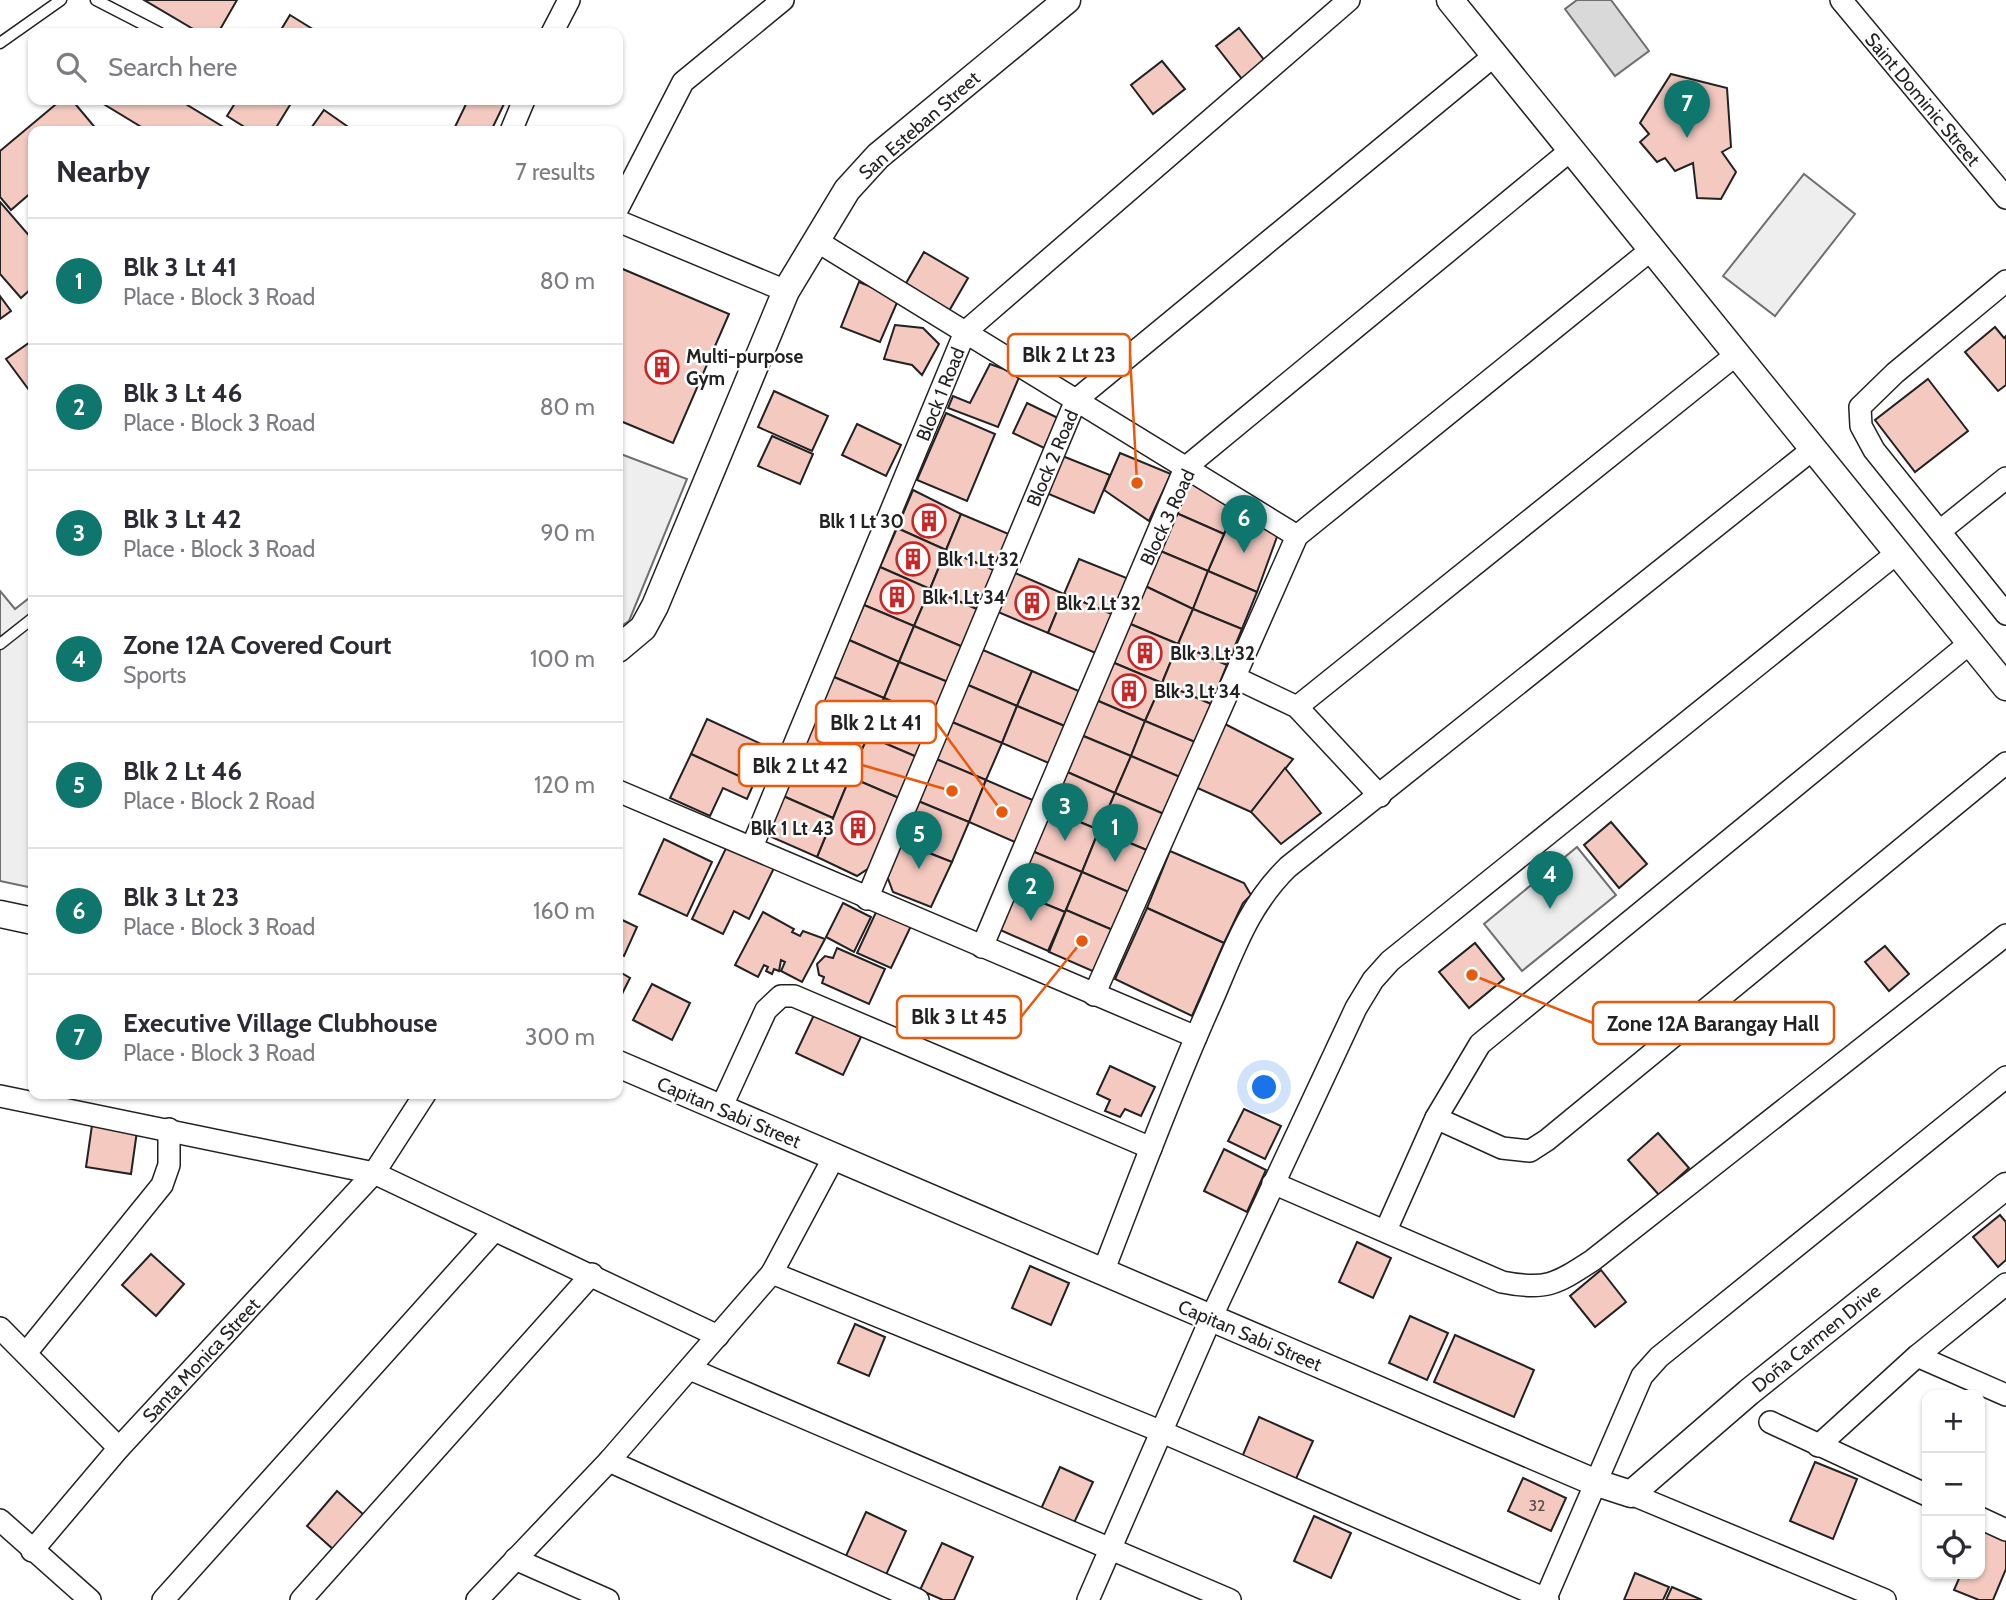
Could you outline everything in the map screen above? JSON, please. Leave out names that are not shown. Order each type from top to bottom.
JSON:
[{"type":"street","points":[[555,28],[569,0]]},
{"type":"street","points":[[623,198],[683,82],[783,0]]},
{"type":"street","name":"San Esteban Street","points":[[623,645],[643,628],[655,606],[786,291],[847,190],[878,156],[1067,0]]},
{"type":"street","name":"Block 1 Road","points":[[752,847],[965,332],[1349,0]]},
{"type":"street","points":[[1450,0],[2006,687]]},
{"type":"street","name":"Saint Dominic Street","points":[[1841,0],[2006,198]]},
{"type":"street","name":"Block 2 Road","points":[[866,899],[1076,400],[1495,55]]},
{"type":"street","points":[[513,126],[522,105]]},
{"type":"street","name":"Block 3 Road","points":[[982,947],[1185,468],[1571,150]]},
{"type":"street","points":[[623,223],[786,291]]},
{"type":"street","points":[[815,240],[1297,536]]},
{"type":"street","points":[[1094,995],[1297,536],[1652,249]]},
{"type":"street","points":[[2006,281],[1895,373],[1860,407],[1861,426],[1874,450],[2006,614]]},
{"type":"street","points":[[1297,707],[1737,354]]},
{"type":"street","points":[[1103,1272],[1195,1037],[1248,919],[1264,891],[1288,867],[1813,449]]},
{"type":"street","points":[[1940,531],[2006,478]]},
{"type":"street","points":[[1088,1600],[1160,1431],[1273,1183],[1356,1008],[1373,981],[1390,961],[1897,553]]},
{"type":"street","points":[[1386,1230],[1436,1118],[1480,1044],[1970,643]]},
{"type":"street","points":[[1236,678],[1297,707],[1380,796]]},
{"type":"street","points":[[1436,1118],[1502,1148],[1530,1151],[1547,1140],[2006,763]]},
{"type":"street","points":[[623,793],[752,847],[866,899],[1195,1037]]},
{"type":"street","points":[[0,914],[28,920]]},
{"type":"street","points":[[1273,1183],[1502,1282],[1532,1288],[1560,1281],[1592,1260],[2006,935]]},
{"type":"street","points":[[721,1108],[766,1010],[780,996],[794,996],[1151,1148]]},
{"type":"street","name":"Capitan Sabi Street","points":[[623,1066],[1594,1482],[1631,1494],[1885,1600]]},
{"type":"street","points":[[772,1273],[1160,1431],[1546,1600],[1594,1482],[1642,1376],[1659,1357],[2006,1077]]},
{"type":"street","points":[[0,1096],[374,1173],[718,1336]]},
{"type":"street","name":"Santa Monica Street","points":[[32,1551],[119,1448],[374,1173],[422,1099]]},
{"type":"street","points":[[26,1353],[162,1185],[169,1165],[169,1129]]},
{"type":"street","points":[[477,1600],[609,1461],[772,1273],[834,1157]]},
{"type":"street","name":"Doña Carmen Drive","points":[[1631,1494],[1749,1392],[2006,1186]]},
{"type":"street","points":[[163,1600],[494,1231]]},
{"type":"street","points":[[301,1600],[592,1274]]},
{"type":"street","points":[[1818,1446],[1917,1356],[2006,1284]]},
{"type":"street","points":[[0,1328],[119,1448]]},
{"type":"street","points":[[1917,1356],[2006,1395]]},
{"type":"street","points":[[690,1369],[1230,1600]]},
{"type":"street","points":[[1770,1422],[1922,1492]]},
{"type":"street","points":[[609,1461],[918,1600]]},
{"type":"street","points":[[0,1520],[90,1600]]},
{"type":"street","points":[[1985,1520],[2006,1530]]},
{"type":"street","points":[[515,1559],[608,1600]]},
{"type":"lane","points":[[0,43],[61,0]]},
{"type":"lane","points":[[96,0],[150,28]]},
{"type":"lane","points":[[0,644],[28,622]]},
{"type":"shaded area","points":[[1577,0],[1611,0],[1649,51],[1615,76],[1565,9]]},
{"type":"shaded area","points":[[1804,174],[1855,214],[1775,316],[1723,276]]},
{"type":"shaded area","points":[[623,455],[687,479],[629,621],[623,625]]},
{"type":"shaded area","points":[[0,591],[15,609],[28,599],[28,887],[0,881]]},
{"type":"shaded area","points":[[1577,847],[1616,895],[1522,971],[1484,924]]},
{"type":"building","points":[[144,0],[237,0],[221,28],[192,28]]},
{"type":"building","points":[[290,15],[311,28],[282,28]]},
{"type":"building","points":[[1239,28],[1265,61],[1242,79],[1216,46]]},
{"type":"building","points":[[1162,61],[1185,89],[1153,114],[1131,85]]},
{"type":"building","points":[[1671,74],[1727,88],[1731,147],[1722,152],[1736,172],[1721,199],[1697,198],[1693,163],[1675,171],[1665,158],[1657,162],[1640,142],[1649,134],[1640,123]]},
{"type":"building","points":[[55,105],[76,105],[94,126],[30,126]]},
{"type":"building","points":[[105,105],[187,105],[222,126],[140,126]]},
{"type":"building","points":[[234,105],[290,105],[277,126],[243,126],[227,116]]},
{"type":"building","points":[[466,105],[504,105],[493,126],[455,126]]},
{"type":"building","points":[[324,110],[347,126],[313,126]]},
{"type":"building","points":[[28,128],[28,195],[11,210],[0,197],[0,151]]},
{"type":"building","points":[[0,202],[28,234],[28,292],[21,298],[0,274]]},
{"type":"building","points":[[924,252],[968,278],[949,311],[905,285]]},
{"type":"building","name":"Multi-purpose Gym","points":[[623,269],[729,314],[673,443],[623,422]]},
{"type":"building","points":[[859,282],[899,298],[880,342],[841,327]]},
{"type":"building","points":[[0,296],[11,311],[0,319]]},
{"type":"building","points":[[895,325],[923,328],[939,344],[922,375],[912,365],[884,359]]},
{"type":"building","points":[[1995,327],[2004,338],[2006,336],[2006,385],[1998,391],[1965,352]]},
{"type":"building","points":[[28,344],[28,389],[6,359]]},
{"type":"building","points":[[990,364],[1020,375],[998,427],[948,408],[953,396],[970,403]]},
{"type":"building","points":[[1928,379],[1968,431],[1915,472],[1875,420]]},
{"type":"building","points":[[774,391],[828,416],[812,451],[758,427]]},
{"type":"building","points":[[1027,403],[1058,418],[1044,448],[1013,433]]},
{"type":"building","points":[[946,413],[995,434],[967,501],[917,480]]},
{"type":"building","points":[[857,424],[901,445],[886,476],[842,455]]},
{"type":"building","points":[[772,436],[813,454],[800,484],[758,466]]},
{"type":"building","points":[[1120,453],[1171,474],[1149,521],[1104,490]]},
{"type":"building","points":[[1060,455],[1110,475],[1094,513],[1044,492]]},
{"type":"building","points":[[1190,478],[1236,507],[1224,534],[1174,512]]},
{"type":"building","name":"Blk 1 Lt 30","points":[[913,490],[961,514],[946,550],[897,528]]},
{"type":"building","points":[[1236,507],[1278,534],[1257,592],[1208,571]]},
{"type":"building","points":[[1174,512],[1224,534],[1208,571],[1158,550]]},
{"type":"building","points":[[961,514],[1011,535],[996,571],[946,550]]},
{"type":"building","name":"Blk 1 Lt 32","points":[[897,528],[946,550],[930,589],[880,567]]},
{"type":"building","points":[[946,550],[996,571],[979,610],[930,589]]},
{"type":"building","points":[[1158,550],[1208,571],[1193,609],[1143,585]]},
{"type":"building","points":[[1079,559],[1129,579],[1114,615],[1064,594]]},
{"type":"building","name":"Blk 1 Lt 34","points":[[880,567],[930,589],[914,626],[864,605]]},
{"type":"building","points":[[1208,571],[1257,592],[1242,629],[1193,609]]},
{"type":"building","name":"Blk 2 Lt 32","points":[[1015,573],[1064,594],[1048,633],[998,612]]},
{"type":"building","points":[[1143,585],[1193,609],[1178,644],[1128,623]]},
{"type":"building","points":[[930,589],[979,610],[963,647],[914,626]]},
{"type":"building","points":[[1064,594],[1114,615],[1098,654],[1048,633]]},
{"type":"building","points":[[864,605],[914,626],[899,662],[849,640]]},
{"type":"building","points":[[1193,609],[1242,629],[1227,665],[1178,644]]},
{"type":"building","name":"Blk 3 Lt 32","points":[[1128,623],[1178,644],[1162,683],[1112,662]]},
{"type":"building","points":[[914,626],[963,647],[948,682],[899,662]]},
{"type":"building","points":[[849,640],[899,662],[884,698],[834,677]]},
{"type":"building","points":[[1178,644],[1227,665],[1211,704],[1162,683]]},
{"type":"building","points":[[983,650],[1032,671],[1017,706],[968,685]]},
{"type":"building","points":[[899,662],[948,682],[933,719],[884,698]]},
{"type":"building","name":"Blk 3 Lt 34","points":[[1112,662],[1162,683],[1145,721],[1096,700]]},
{"type":"building","points":[[1032,671],[1081,692],[1067,727],[1017,706]]},
{"type":"building","points":[[834,677],[884,698],[868,736],[817,714]]},
{"type":"building","points":[[1162,683],[1211,704],[1195,742],[1145,721]]},
{"type":"building","points":[[968,685],[1017,706],[1002,743],[952,722]]},
{"type":"building","points":[[884,698],[933,719],[917,757],[868,736]]},
{"type":"building","points":[[1096,700],[1145,721],[1131,756],[1081,735]]},
{"type":"building","points":[[1017,706],[1067,727],[1051,764],[1002,743]]},
{"type":"building","points":[[817,714],[868,736],[850,777],[800,756]]},
{"type":"building","points":[[707,719],[770,748],[754,783],[691,754]]},
{"type":"building","points":[[1145,721],[1195,742],[1180,777],[1131,756]]},
{"type":"building","points":[[952,722],[1002,743],[986,780],[936,759]]},
{"type":"building","points":[[1223,723],[1293,759],[1251,812],[1193,786]]},
{"type":"building","points":[[1081,735],[1131,756],[1115,793],[1065,771]]},
{"type":"building","points":[[868,736],[917,757],[899,798],[850,777]]},
{"type":"building","points":[[691,754],[754,783],[747,799],[723,788],[710,816],[670,798]]},
{"type":"building","points":[[800,756],[850,777],[833,818],[783,796]]},
{"type":"building","points":[[1131,756],[1180,777],[1164,814],[1115,793]]},
{"type":"building","points":[[936,759],[986,780],[969,822],[918,801]]},
{"type":"building","points":[[1285,768],[1321,813],[1281,844],[1251,812]]},
{"type":"building","points":[[1065,771],[1115,793],[1099,830],[1049,809]]},
{"type":"building","name":"Blk 1 Lt 43","points":[[850,777],[899,798],[869,868],[857,876],[817,857]]},
{"type":"building","points":[[986,780],[1035,801],[1017,843],[969,822]]},
{"type":"building","points":[[1115,793],[1164,814],[1149,851],[1099,830]]},
{"type":"building","points":[[783,796],[833,818],[817,857],[767,835]]},
{"type":"building","points":[[918,801],[969,822],[952,862],[901,842]]},
{"type":"building","points":[[1049,809],[1099,830],[1082,872],[1032,851]]},
{"type":"building","points":[[1611,822],[1647,864],[1619,888],[1584,845]]},
{"type":"building","points":[[1099,830],[1149,851],[1131,893],[1082,872]]},
{"type":"building","points":[[664,839],[712,862],[687,916],[639,894]]},
{"type":"building","points":[[901,842],[952,862],[931,907],[893,892],[887,876]]},
{"type":"building","points":[[728,844],[775,866],[749,919],[734,911],[723,934],[692,919]]},
{"type":"building","points":[[1032,851],[1082,872],[1065,912],[1014,891]]},
{"type":"building","points":[[1170,851],[1244,883],[1251,895],[1243,903],[1224,943],[1147,908]]},
{"type":"building","points":[[1082,872],[1131,893],[1115,931],[1066,910]]},
{"type":"building","points":[[1014,891],[1065,912],[1048,951],[998,929]]},
{"type":"building","points":[[843,903],[871,917],[854,952],[826,937]]},
{"type":"building","points":[[1147,908],[1224,943],[1192,1016],[1115,979]]},
{"type":"building","points":[[877,910],[911,926],[891,968],[857,953]]},
{"type":"building","points":[[1066,910],[1115,931],[1097,973],[1049,952]]},
{"type":"building","points":[[763,912],[794,929],[792,932],[800,936],[803,931],[825,939],[802,982],[781,971],[785,962],[781,960],[779,971],[774,969],[772,974],[766,971],[768,967],[764,965],[758,977],[735,965]]},
{"type":"building","points":[[623,920],[637,927],[623,956]]},
{"type":"building","points":[[1475,943],[1504,979],[1469,1008],[1439,972]]},
{"type":"building","points":[[1885,946],[1909,974],[1889,991],[1865,962]]},
{"type":"building","points":[[837,948],[885,969],[869,1004],[822,983],[824,977],[819,975],[817,964],[825,956],[833,958]]},
{"type":"building","points":[[623,974],[630,978],[623,992]]},
{"type":"building","points":[[652,984],[690,1003],[672,1040],[633,1020]]},
{"type":"building","points":[[814,1015],[861,1037],[843,1075],[796,1053]]},
{"type":"building","points":[[1110,1066],[1155,1087],[1141,1116],[1125,1109],[1120,1117],[1105,1111],[1110,1100],[1097,1094]]},
{"type":"building","points":[[1244,1109],[1281,1126],[1265,1159],[1228,1141]]},
{"type":"building","points":[[92,1125],[137,1131],[131,1174],[86,1167]]},
{"type":"building","points":[[1658,1133],[1689,1168],[1659,1195],[1628,1160]]},
{"type":"building","points":[[1224,1149],[1266,1170],[1247,1212],[1204,1191]]},
{"type":"building","points":[[2000,1215],[2006,1222],[2006,1260],[1998,1267],[1973,1237]]},
{"type":"building","points":[[1357,1242],[1391,1258],[1373,1298],[1339,1282]]},
{"type":"building","points":[[151,1254],[184,1284],[156,1316],[122,1285]]},
{"type":"building","points":[[1030,1266],[1069,1283],[1051,1325],[1012,1308]]},
{"type":"building","points":[[1601,1270],[1626,1302],[1595,1327],[1570,1296]]},
{"type":"building","points":[[1410,1316],[1448,1333],[1427,1380],[1389,1363]]},
{"type":"building","points":[[855,1324],[885,1337],[869,1376],[838,1363]]},
{"type":"building","points":[[1455,1335],[1534,1370],[1514,1417],[1434,1382]]},
{"type":"building","points":[[1259,1417],[1313,1441],[1295,1481],[1242,1457]]},
{"type":"building","points":[[1815,1462],[1857,1479],[1833,1539],[1790,1521]]},
{"type":"building","points":[[1060,1467],[1093,1482],[1073,1525],[1040,1511]]},
{"type":"building","points":[[1523,1478],[1566,1498],[1551,1531],[1508,1511]]},
{"type":"building","points":[[337,1491],[364,1515],[334,1550],[307,1526]]},
{"type":"building","points":[[866,1512],[906,1531],[885,1577],[845,1558]]},
{"type":"building","points":[[1314,1516],[1351,1533],[1331,1578],[1294,1561]]},
{"type":"building","points":[[1985,1531],[2006,1539],[2006,1569],[1993,1600],[1979,1600],[1954,1590],[1959,1579],[1985,1579]]},
{"type":"building","points":[[942,1543],[973,1557],[954,1600],[943,1600],[920,1590]]},
{"type":"building","points":[[1635,1573],[1669,1587],[1663,1600],[1624,1600]]},
{"type":"building","points":[[1672,1587],[1702,1600],[1666,1600]]},
{"type":"place","name":"Executive Village Clubhouse","points":[[1687,138]]},
{"type":"place","name":"Multi-purpose Gym","points":[[662,367]]},
{"type":"place","name":"Blk 2 Lt 23","points":[[1137,483]]},
{"type":"place","name":"Blk 1 Lt 30","points":[[929,521]]},
{"type":"place","name":"Blk 3 Lt 23","points":[[1244,553]]},
{"type":"place","name":"Blk 1 Lt 32","points":[[913,559]]},
{"type":"place","name":"Blk 1 Lt 34","points":[[897,597]]},
{"type":"place","name":"Blk 2 Lt 32","points":[[1032,603]]},
{"type":"place","name":"Blk 3 Lt 32","points":[[1145,653]]},
{"type":"place","name":"Blk 3 Lt 34","points":[[1129,691]]},
{"type":"place","name":"Blk 2 Lt 42","points":[[952,791]]},
{"type":"place","name":"Blk 2 Lt 41","points":[[1002,812]]},
{"type":"place","name":"Blk 1 Lt 43","points":[[858,828]]},
{"type":"place","name":"Blk 3 Lt 42","points":[[1065,841]]},
{"type":"place","name":"Blk 3 Lt 41","points":[[1115,862]]},
{"type":"place","name":"Blk 2 Lt 46","points":[[919,869]]},
{"type":"place","name":"Zone 12A Covered Court","points":[[1550,909]]},
{"type":"place","name":"Blk 3 Lt 46","points":[[1031,921]]},
{"type":"place","name":"Blk 3 Lt 45","points":[[1082,941]]},
{"type":"place","name":"Zone 12A Barangay Hall","points":[[1472,975]]}]
